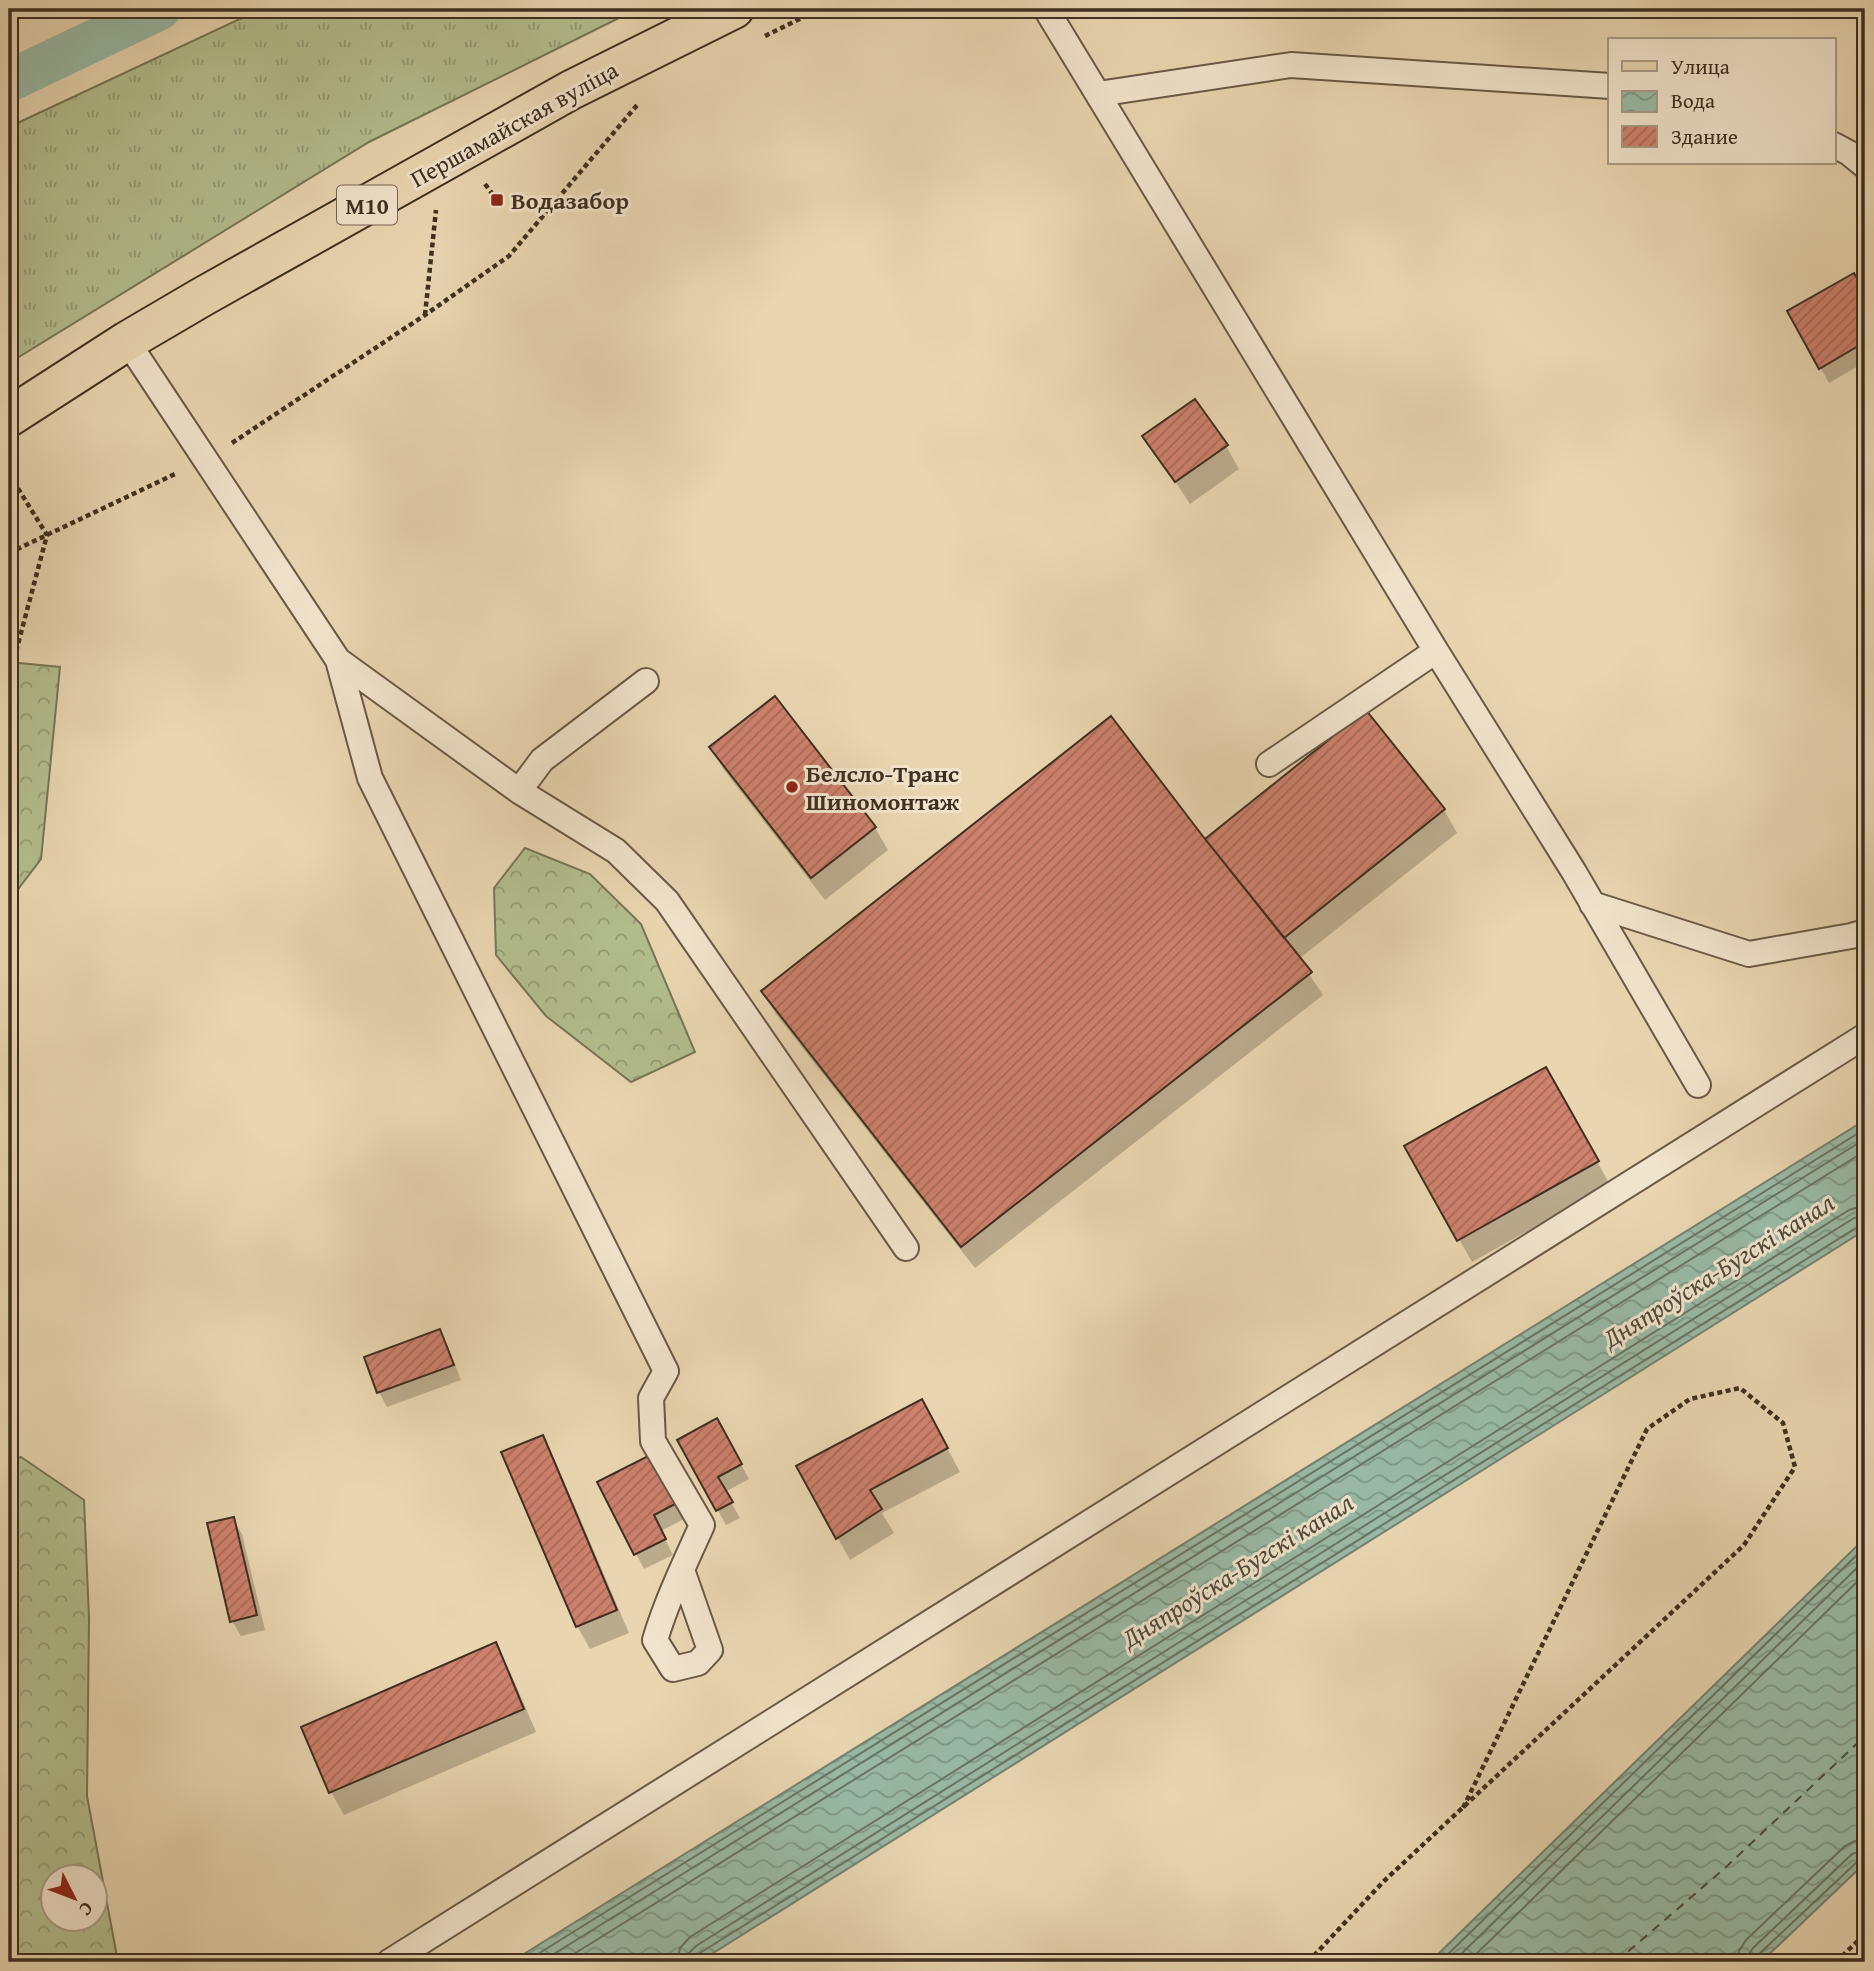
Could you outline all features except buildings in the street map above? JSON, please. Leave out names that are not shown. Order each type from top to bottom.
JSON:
[{"type":"main road","name":"Першамайская вуліца","points":[[9,417],[127,341],[213,290],[572,90],[734,9]]},
{"type":"lane","points":[[1046,9],[1592,904],[1698,1084]]},
{"type":"lane","points":[[1098,94],[1290,65],[1608,86]]},
{"type":"lane","points":[[1836,146],[1865,166]]},
{"type":"lane","points":[[127,341],[338,660],[370,778],[666,1371],[651,1398],[653,1441],[702,1525],[682,1570]]},
{"type":"lane","points":[[1269,764],[1436,651]]},
{"type":"lane","points":[[338,660],[519,790],[616,851],[667,901],[906,1248]]},
{"type":"lane","points":[[519,790],[542,760],[646,681]]},
{"type":"lane","points":[[1592,904],[1749,954],[1865,932]]},
{"type":"lane","points":[[389,1962],[1865,1036]]},
{"type":"path","points":[[9,553],[206,459],[425,315],[509,256],[639,103]]},
{"type":"path","points":[[425,315],[436,208]]},
{"type":"path","points":[[9,474],[47,535],[9,678]]},
{"type":"path","points":[[1308,1962],[1384,1882],[1464,1808],[1744,1545],[1795,1468],[1783,1423],[1740,1388],[1690,1399],[1647,1429],[1464,1808]]},
{"type":"path","points":[[1836,1962],[1865,1934]]},
{"type":"green space","points":[[261,9],[637,9],[369,142],[9,363],[9,127]]},
{"type":"green space","points":[[9,662],[60,667],[41,859],[9,901]]},
{"type":"green space","points":[[525,848],[590,874],[641,924],[695,1052],[631,1082],[546,1016],[496,955],[494,888]]},
{"type":"green space","points":[[21,1457],[84,1500],[89,1618],[87,1796],[99,1862],[38,1862],[38,1932],[108,1932],[108,1908],[118,1962],[9,1962],[9,1462]]},
{"type":"water","name":"Дняпроўска-Бугскі канал","points":[[1865,1120],[1865,1230],[699,1962],[511,1962]]},
{"type":"water","points":[[1865,1538],[1865,1863],[1761,1962],[1430,1962]]},
{"type":"waterway","points":[[9,81],[160,9]]},
{"type":"ferry route","points":[[1616,1962],[1725,1868],[1865,1736]]},
{"type":"place","name":"Водазабор","points":[[497,200]]},
{"type":"place","name":"Белсло-Транс Шиномонтаж","points":[[792,787]]}]
